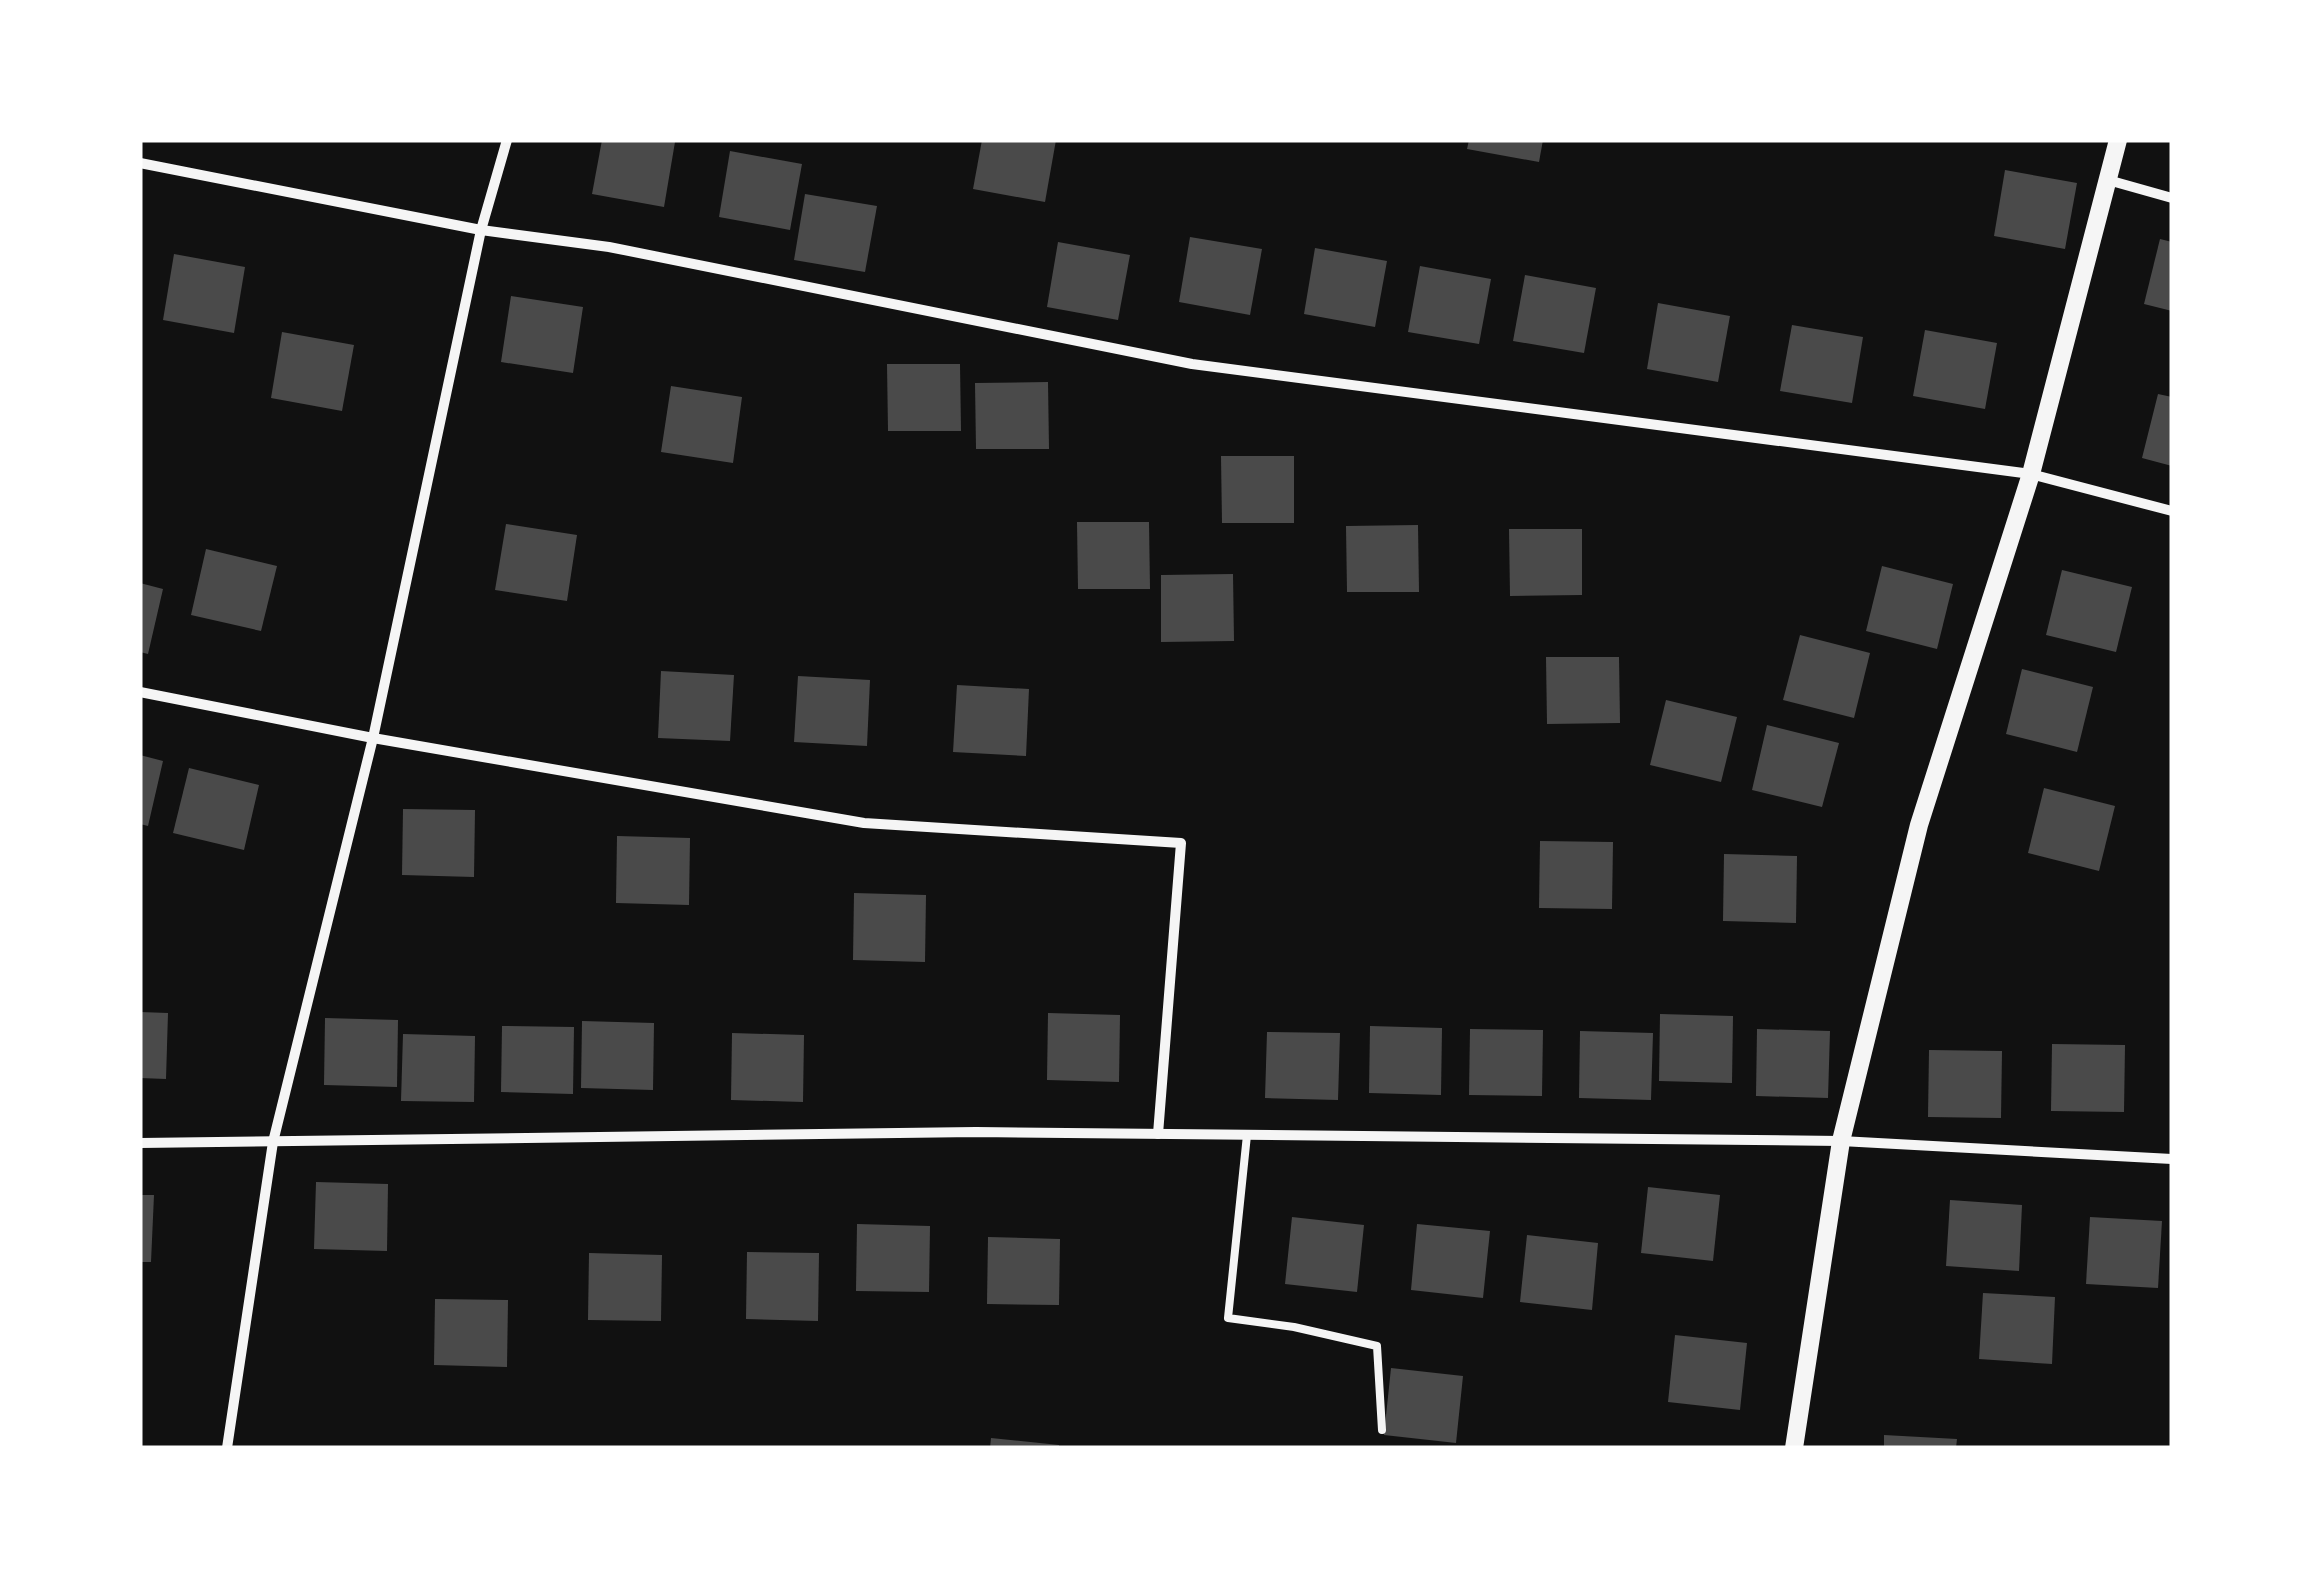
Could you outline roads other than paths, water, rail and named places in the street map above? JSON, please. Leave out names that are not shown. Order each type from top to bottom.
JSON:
[{"type":"street","points":[[226,1448],[273,1142],[373,738],[480,230],[506,140]]},
{"type":"street","points":[[1794,1448],[1841,1141],[1919,825],[2031,474],[2118,140]]},
{"type":"street","points":[[140,163],[480,230],[609,247],[1192,364],[2031,474],[2172,512]]},
{"type":"street","points":[[2108,180],[2172,198]]},
{"type":"street","points":[[140,692],[373,738],[864,823],[1181,843],[1158,1134]]},
{"type":"street","points":[[140,1143],[976,1132],[1841,1141],[2172,1159]]},
{"type":"lane","points":[[1247,1135],[1228,1318],[1294,1327],[1377,1346],[1382,1430]]}]
